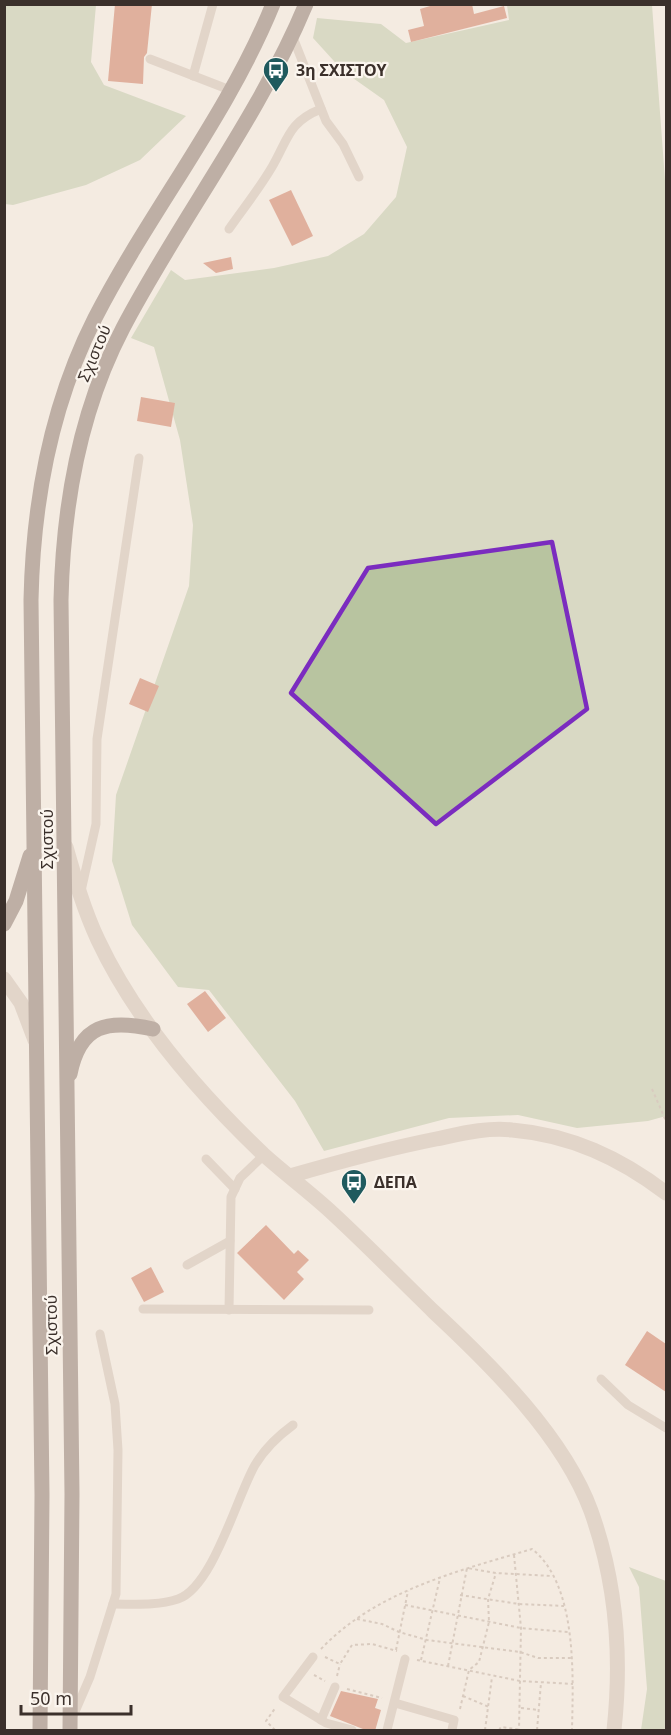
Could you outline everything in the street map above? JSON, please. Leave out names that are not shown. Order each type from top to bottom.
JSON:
[{"type":"main road","name":"Σχιστού","points":[[40,1731],[42,1495],[32,559],[36,512],[55,422],[96,317],[230,90],[273,4]]},
{"type":"main road","name":"Σχιστού","points":[[70,1726],[72,1494],[62,559],[66,513],[84,427],[123,329],[254,106],[306,4]]},
{"type":"main road","points":[[4,924],[16,902],[35,842]]},
{"type":"main road","points":[[66,1098],[72,1065],[81,1042],[91,1032],[109,1024],[153,1029]]},
{"type":"street","points":[[64,842],[80,896],[98,939],[126,993],[192,1080],[264,1155],[329,1210],[467,1343],[520,1402],[561,1454],[590,1509],[606,1563],[617,1632],[618,1696],[614,1731]]},
{"type":"street","points":[[4,979],[21,1003],[36,1040]]},
{"type":"street","points":[[290,1176],[368,1153],[472,1132],[510,1130],[582,1144],[613,1157],[666,1193]]},
{"type":"lane","points":[[193,76],[213,4]]},
{"type":"lane","points":[[292,35],[321,109],[343,144],[359,177]]},
{"type":"lane","points":[[150,59],[230,90]]},
{"type":"lane","points":[[229,229],[273,166],[287,134],[303,116],[321,109]]},
{"type":"lane","points":[[80,896],[96,824],[97,739],[139,458]]},
{"type":"lane","points":[[229,1310],[231,1197],[240,1178],[264,1155]]},
{"type":"lane","points":[[206,1160],[235,1189]]},
{"type":"lane","points":[[187,1264],[230,1241]]},
{"type":"lane","points":[[143,1310],[369,1310]]},
{"type":"lane","points":[[70,1726],[90,1677],[113,1604],[118,1450],[115,1404],[100,1334]]},
{"type":"lane","points":[[601,1379],[628,1405],[666,1428]]},
{"type":"lane","points":[[113,1604],[152,1604],[180,1598],[196,1586],[216,1554],[255,1465],[273,1440],[293,1425]]},
{"type":"lane","points":[[314,1657],[283,1697],[321,1720],[352,1731]]},
{"type":"lane","points":[[387,1731],[405,1659]]},
{"type":"lane","points":[[321,1720],[335,1687]]},
{"type":"lane","points":[[395,1703],[454,1720],[452,1731]]},
{"type":"path","points":[[652,1089],[666,1121]]},
{"type":"path","points":[[314,1657],[369,1609],[467,1568],[532,1549],[545,1559],[564,1606],[573,1658],[572,1731]]},
{"type":"path","points":[[499,1731],[501,1727],[520,1730],[521,1708],[518,1702],[521,1628],[518,1575],[514,1555]]},
{"type":"path","points":[[467,1568],[496,1574],[553,1576]]},
{"type":"path","points":[[448,1666],[467,1568]]},
{"type":"path","points":[[458,1718],[469,1670],[479,1662],[483,1647],[489,1622],[488,1599],[496,1574]]},
{"type":"path","points":[[420,1660],[427,1640],[440,1578]]},
{"type":"path","points":[[396,1650],[409,1591]]},
{"type":"path","points":[[460,1595],[519,1604],[564,1606]]},
{"type":"path","points":[[405,1605],[521,1628],[568,1632]]},
{"type":"path","points":[[356,1619],[382,1624],[399,1632],[427,1640],[520,1652],[538,1658],[573,1658]]},
{"type":"path","points":[[314,1657],[324,1656],[340,1664],[352,1645],[372,1644],[396,1650],[405,1659],[420,1660],[520,1681],[573,1684]]},
{"type":"path","points":[[304,1669],[335,1687],[373,1695],[395,1703]]},
{"type":"path","points":[[485,1731],[492,1676]]},
{"type":"path","points":[[537,1731],[542,1683]]},
{"type":"path","points":[[463,1696],[489,1707]]},
{"type":"path","points":[[275,1731],[266,1722],[283,1697]]},
{"type":"path","points":[[521,1708],[539,1710]]},
{"type":"highlighted area","points":[[552,542],[587,709],[436,824],[291,693],[368,568]]},
{"type":"green space","points":[[4,5],[96,5],[91,62],[104,85],[186,116],[140,160],[86,185],[13,205],[5,204]]},
{"type":"green space","points":[[507,5],[652,5],[666,193],[666,1116],[648,1121],[577,1128],[518,1115],[449,1118],[324,1151],[295,1101],[209,990],[178,987],[132,925],[112,861],[116,795],[189,586],[193,525],[180,440],[154,347],[131,338],[171,270],[185,280],[274,268],[328,256],[364,234],[396,197],[407,147],[384,100],[343,71],[313,38],[317,18],[381,24],[406,43],[509,20]]},
{"type":"green space","points":[[629,1567],[666,1581],[666,1730],[641,1730],[647,1689],[639,1587]]},
{"type":"building","points":[[115,4],[152,4],[147,53],[144,57],[143,84],[108,81]]},
{"type":"building","points":[[437,4],[472,4],[474,14],[504,6],[507,18],[411,42],[408,30],[424,26],[420,9]]},
{"type":"building","points":[[291,190],[313,236],[292,246],[269,200]]},
{"type":"building","points":[[231,257],[233,269],[216,273],[203,263]]},
{"type":"building","points":[[141,397],[175,403],[171,427],[137,421]]},
{"type":"building","points":[[140,678],[159,686],[148,712],[129,704]]},
{"type":"building","points":[[205,991],[226,1018],[208,1032],[187,1004]]},
{"type":"building","points":[[266,1225],[294,1254],[298,1250],[309,1260],[297,1272],[304,1279],[284,1300],[237,1253]]},
{"type":"building","points":[[151,1267],[164,1292],[144,1302],[131,1278]]},
{"type":"building","points":[[647,1331],[666,1344],[666,1392],[625,1365]]},
{"type":"building","points":[[341,1691],[378,1699],[375,1708],[381,1710],[375,1731],[368,1731],[330,1716]]},
{"type":"place","name":"3η ΣΧΙΣΤΟΥ","points":[[276,93]]},
{"type":"place","name":"ΔΕΠΑ","points":[[354,1205]]}]
